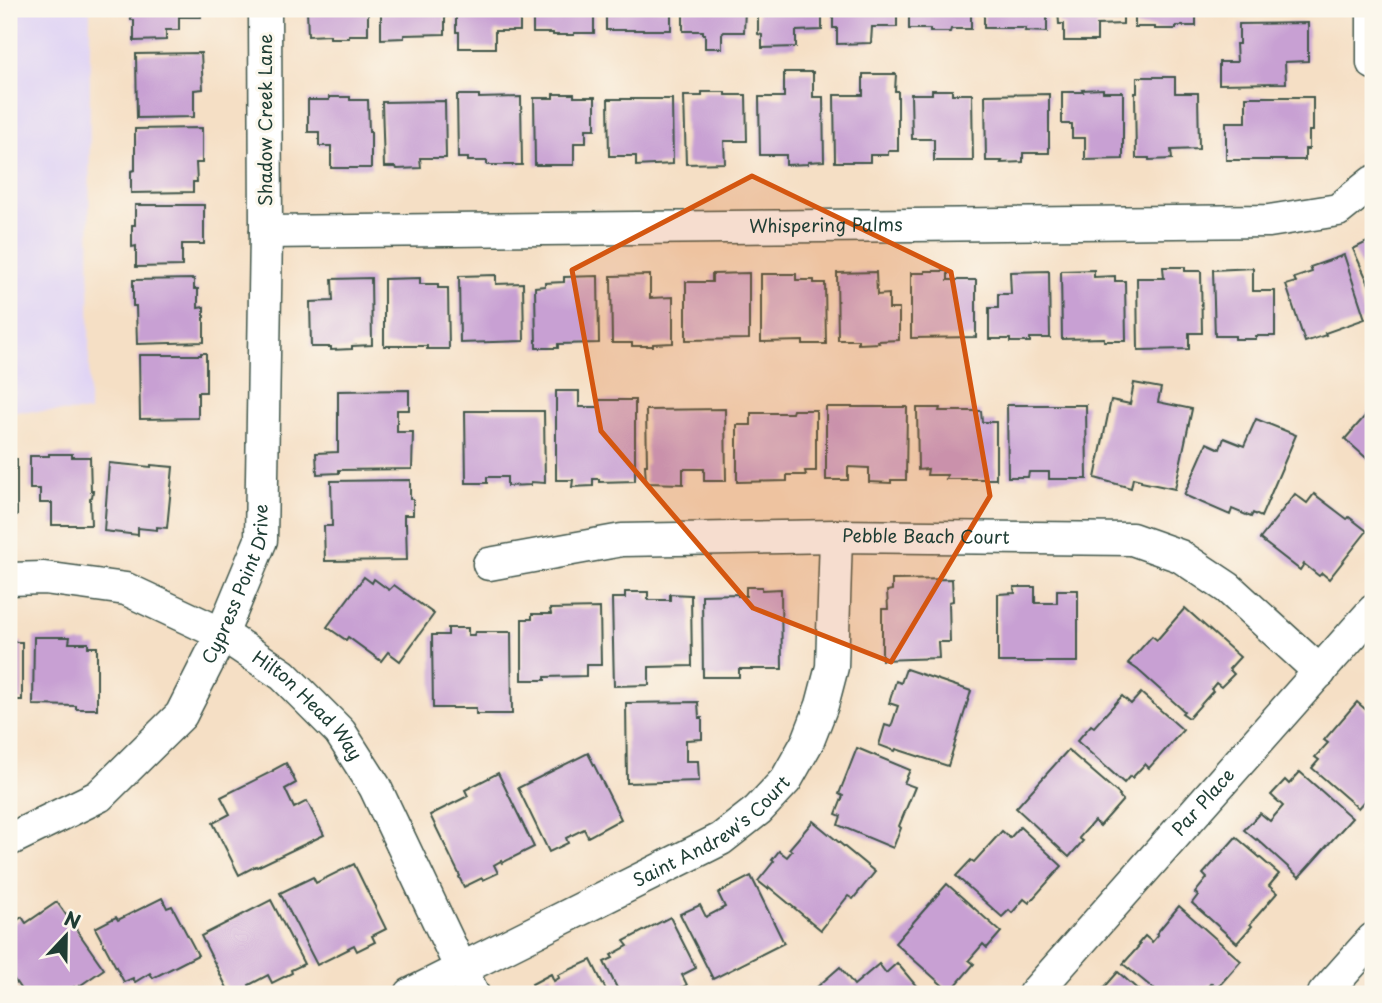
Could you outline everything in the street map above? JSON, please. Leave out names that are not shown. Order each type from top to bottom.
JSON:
[{"type":"street","name":"Shadow Creek Lane","points":[[265,9],[266,232]]},
{"type":"street","points":[[1373,9],[1373,63]]},
{"type":"street","name":"Whispering Palms","points":[[266,232],[1269,221],[1338,210],[1373,182]]},
{"type":"street","name":"Cypress Point Drive","points":[[9,840],[99,796],[181,715],[222,634],[261,540],[266,232]]},
{"type":"street","name":"Pebble Beach Court","points":[[489,564],[621,540],[836,536],[1132,540],[1180,556],[1228,588],[1320,672]]},
{"type":"street","name":"Saint Andrew's Court","points":[[411,994],[467,982],[721,839],[758,810],[786,780],[808,741],[822,705],[831,667],[836,536]]},
{"type":"street","name":"Hilton Head Way","points":[[9,579],[44,578],[126,589],[222,634],[283,675],[340,732],[375,787],[467,982]]},
{"type":"street","name":"Par Place","points":[[1034,994],[1373,611]]},
{"type":"street","points":[[1324,994],[1373,939]]},
{"type":"highlighted area","points":[[752,176],[951,272],[990,496],[891,662],[753,608],[601,431],[572,270]]},
{"type":"shaded area","points":[[9,9],[90,9],[89,412],[9,411]]},
{"type":"building","points":[[130,9],[201,9],[201,17],[179,17],[179,30],[166,30],[166,40],[134,41],[134,20],[131,20]]},
{"type":"building","points":[[307,9],[368,9],[368,35],[349,35],[349,38],[308,36]]},
{"type":"building","points":[[381,9],[445,9],[445,34],[404,35],[404,38],[381,39]]},
{"type":"building","points":[[456,9],[520,9],[520,31],[495,31],[495,48],[459,48]]},
{"type":"building","points":[[533,9],[594,9],[594,33],[533,33]]},
{"type":"building","points":[[606,9],[671,9],[671,30],[606,30]]},
{"type":"building","points":[[683,9],[745,9],[744,32],[724,32],[722,48],[705,48],[703,31],[683,31]]},
{"type":"building","points":[[758,9],[822,9],[822,30],[796,31],[796,47],[762,48],[762,35],[758,34]]},
{"type":"building","points":[[833,9],[897,9],[897,27],[872,27],[871,43],[837,44],[837,28],[833,28]]},
{"type":"building","points":[[909,9],[971,9],[971,29],[930,32],[930,29],[909,29]]},
{"type":"building","points":[[984,9],[1047,9],[1047,32],[1025,31],[1026,28],[984,28]]},
{"type":"building","points":[[1058,9],[1123,9],[1123,24],[1097,25],[1097,41],[1064,41],[1064,24],[1059,24]]},
{"type":"building","points":[[1135,9],[1196,9],[1196,26],[1176,26],[1176,29],[1135,27]]},
{"type":"building","points":[[1308,23],[1308,61],[1285,62],[1286,83],[1219,84],[1219,62],[1237,62],[1239,24]]},
{"type":"building","points":[[201,53],[203,89],[194,90],[194,117],[137,118],[136,54]]},
{"type":"building","points":[[784,72],[813,72],[813,97],[823,97],[824,161],[786,165],[786,155],[760,155],[759,97],[784,97]]},
{"type":"building","points":[[863,74],[896,74],[898,151],[888,151],[888,155],[870,155],[870,162],[835,162],[834,95],[863,95]]},
{"type":"building","points":[[1137,77],[1175,77],[1175,93],[1198,93],[1199,149],[1171,150],[1172,159],[1136,158]]},
{"type":"building","points":[[1103,89],[1103,92],[1123,92],[1123,159],[1085,160],[1085,138],[1072,138],[1072,124],[1062,124],[1062,92]]},
{"type":"building","points":[[932,90],[972,94],[973,161],[934,161],[934,139],[912,139],[911,94],[932,94]]},
{"type":"building","points":[[702,92],[746,95],[747,141],[724,141],[725,163],[686,164],[684,96],[702,96]]},
{"type":"building","points":[[553,94],[595,97],[595,129],[586,129],[586,143],[574,143],[574,165],[535,165],[534,98],[553,98]]},
{"type":"building","points":[[1049,94],[1049,153],[1023,153],[1023,162],[986,161],[985,95]]},
{"type":"building","points":[[457,95],[479,95],[479,98],[521,97],[522,165],[487,165],[487,161],[458,158]]},
{"type":"building","points":[[329,97],[368,100],[371,168],[331,168],[331,146],[319,146],[319,132],[308,132],[308,100],[329,100]]},
{"type":"building","points":[[1246,97],[1313,97],[1313,131],[1309,131],[1309,149],[1305,149],[1305,160],[1226,160],[1226,122],[1246,122]]},
{"type":"building","points":[[608,99],[672,99],[673,164],[636,166],[636,156],[609,156]]},
{"type":"building","points":[[445,101],[446,158],[420,158],[421,168],[384,167],[382,102]]},
{"type":"building","points":[[202,128],[202,163],[196,163],[197,182],[193,182],[193,192],[131,193],[131,171],[135,170],[135,129]]},
{"type":"building","points":[[135,205],[204,205],[204,244],[182,244],[182,266],[136,267],[136,246],[132,247]]},
{"type":"building","points":[[1373,239],[1373,293],[1353,249]]},
{"type":"building","points":[[1344,255],[1365,319],[1305,342],[1286,285],[1296,282],[1294,278],[1312,272],[1310,267]]},
{"type":"building","points":[[1163,267],[1185,267],[1185,271],[1201,271],[1202,333],[1189,333],[1189,349],[1138,350],[1137,278],[1164,278]]},
{"type":"building","points":[[1253,268],[1253,291],[1275,291],[1275,336],[1235,339],[1235,336],[1215,336],[1213,270]]},
{"type":"building","points":[[1094,270],[1094,277],[1115,276],[1115,281],[1125,281],[1126,341],[1104,341],[1104,338],[1062,339],[1061,271]]},
{"type":"building","points":[[948,271],[948,280],[976,280],[976,337],[911,338],[911,273]]},
{"type":"building","points":[[1049,271],[1050,338],[1030,338],[1030,342],[989,339],[989,308],[998,308],[998,294],[1011,294],[1010,272]]},
{"type":"building","points":[[876,272],[877,295],[889,294],[889,309],[899,309],[899,340],[858,344],[858,340],[838,340],[837,273]]},
{"type":"building","points":[[749,273],[749,339],[686,340],[686,282],[712,282],[712,274]]},
{"type":"building","points":[[761,274],[796,274],[796,280],[825,283],[826,344],[803,344],[803,341],[761,342]]},
{"type":"building","points":[[496,275],[496,284],[523,283],[524,341],[460,343],[459,276]]},
{"type":"building","points":[[650,275],[650,298],[673,297],[673,343],[632,346],[632,343],[612,343],[611,276]]},
{"type":"building","points":[[598,276],[599,343],[558,344],[558,348],[536,348],[535,287],[545,286],[545,283],[564,282],[564,277]]},
{"type":"building","points":[[371,278],[372,345],[331,350],[331,347],[311,347],[310,302],[333,301],[332,279]]},
{"type":"building","points":[[420,278],[420,284],[438,284],[438,288],[448,288],[449,349],[384,346],[384,279]]},
{"type":"building","points":[[194,279],[194,289],[198,289],[198,308],[204,307],[204,342],[137,344],[133,280]]},
{"type":"building","points":[[206,353],[206,392],[198,392],[198,418],[140,419],[139,355]]},
{"type":"building","points":[[1134,383],[1161,388],[1158,402],[1192,409],[1175,489],[1133,478],[1131,488],[1095,478],[1111,400],[1130,404]]},
{"type":"building","points":[[409,390],[409,410],[397,410],[397,432],[413,432],[412,469],[339,470],[339,473],[317,474],[316,453],[338,452],[338,391]]},
{"type":"building","points":[[556,391],[579,391],[579,407],[599,407],[599,400],[635,400],[635,481],[599,482],[599,479],[593,479],[593,486],[572,487],[573,480],[556,480]]},
{"type":"building","points":[[1007,405],[1086,405],[1087,479],[1049,479],[1049,472],[1029,472],[1028,477],[1008,477]]},
{"type":"building","points":[[826,407],[907,407],[906,480],[891,480],[891,483],[869,482],[869,468],[848,467],[848,480],[826,480]]},
{"type":"building","points":[[1373,407],[1373,464],[1345,439]]},
{"type":"building","points":[[917,408],[981,411],[982,422],[996,422],[996,479],[946,479],[947,475],[927,475],[928,469],[918,470]]},
{"type":"building","points":[[725,409],[726,481],[704,481],[704,469],[683,469],[683,484],[646,483],[646,410]]},
{"type":"building","points":[[793,410],[816,410],[816,471],[805,471],[806,475],[787,475],[787,481],[737,482],[737,425],[751,425],[751,413],[792,413]]},
{"type":"building","points":[[465,411],[544,411],[545,483],[507,486],[507,477],[487,477],[487,483],[466,483]]},
{"type":"building","points":[[1256,419],[1296,435],[1261,517],[1253,513],[1251,517],[1232,509],[1230,515],[1184,495],[1207,443],[1220,449],[1224,438],[1244,446]]},
{"type":"building","points":[[49,454],[90,457],[93,491],[90,498],[91,525],[52,525],[52,503],[40,503],[40,489],[30,489],[30,456]]},
{"type":"building","points":[[9,459],[17,459],[17,515],[9,515]]},
{"type":"building","points":[[109,463],[173,467],[167,528],[138,528],[138,535],[104,531]]},
{"type":"building","points":[[410,480],[413,515],[404,515],[407,560],[325,561],[324,526],[332,526],[331,481]]},
{"type":"building","points":[[1295,494],[1307,503],[1314,494],[1367,531],[1329,579],[1322,573],[1319,576],[1304,564],[1300,570],[1260,539]]},
{"type":"building","points":[[364,577],[372,583],[374,579],[389,590],[394,585],[434,614],[400,661],[388,652],[381,661],[348,637],[346,640],[327,627]]},
{"type":"building","points":[[952,579],[953,601],[949,602],[950,642],[938,642],[939,658],[882,660],[882,609],[888,609],[887,591],[892,590],[892,580]]},
{"type":"building","points":[[746,587],[781,589],[782,669],[739,669],[739,677],[703,677],[702,595],[746,596]]},
{"type":"building","points":[[1014,587],[1035,587],[1035,603],[1057,603],[1057,590],[1078,590],[1078,662],[998,662],[998,594],[1015,593]]},
{"type":"building","points":[[625,592],[648,592],[648,600],[670,600],[670,594],[691,595],[692,666],[649,667],[649,685],[614,686],[612,598],[625,598]]},
{"type":"building","points":[[600,608],[601,665],[586,665],[586,676],[522,680],[522,619],[532,619],[532,614],[551,614],[550,609]]},
{"type":"building","points":[[1185,608],[1240,657],[1229,669],[1234,674],[1221,687],[1216,683],[1211,689],[1213,691],[1189,718],[1128,663],[1152,636],[1157,640]]},
{"type":"building","points":[[448,628],[468,628],[468,635],[474,635],[475,632],[511,632],[512,714],[476,714],[476,708],[433,708],[432,635],[448,635]]},
{"type":"building","points":[[34,637],[70,637],[69,643],[88,643],[88,647],[97,647],[97,709],[33,705]]},
{"type":"building","points":[[9,642],[22,642],[22,700],[9,700]]},
{"type":"building","points":[[906,669],[971,691],[948,766],[879,745],[885,725],[891,727],[898,706],[889,703],[896,681],[901,683]]},
{"type":"building","points":[[1141,693],[1183,730],[1149,768],[1145,764],[1124,783],[1077,741],[1091,725],[1094,727],[1122,696],[1131,704]]},
{"type":"building","points":[[698,702],[699,718],[702,718],[702,739],[686,740],[686,761],[698,761],[699,781],[627,783],[626,703]]},
{"type":"building","points":[[1357,702],[1373,716],[1373,786],[1370,789],[1373,791],[1358,808],[1312,768],[1319,760],[1315,757],[1328,743],[1324,740]]},
{"type":"building","points":[[857,748],[910,770],[904,783],[915,787],[893,848],[838,825],[841,816],[836,814],[843,796],[839,794]]},
{"type":"building","points":[[1068,750],[1123,800],[1100,826],[1094,821],[1079,838],[1083,841],[1069,857],[1016,808]]},
{"type":"building","points":[[588,753],[621,819],[588,837],[584,829],[566,838],[568,843],[549,852],[518,788]]},
{"type":"building","points":[[286,763],[296,783],[285,789],[294,808],[307,801],[324,835],[239,875],[213,823],[230,814],[221,797]]},
{"type":"building","points":[[1300,772],[1352,818],[1299,877],[1244,830],[1260,813],[1270,821],[1283,806],[1271,795],[1285,780],[1289,784]]},
{"type":"building","points":[[498,773],[534,847],[494,865],[498,873],[464,887],[430,815],[468,796],[465,790]]},
{"type":"building","points":[[813,821],[875,872],[853,899],[848,896],[821,930],[758,881],[779,851],[787,857],[792,851],[789,849]]},
{"type":"building","points":[[1020,827],[1062,866],[1029,903],[1024,899],[1012,913],[1009,910],[1002,917],[956,876],[971,860],[974,862],[1002,831],[1010,838]]},
{"type":"building","points":[[1236,837],[1279,874],[1269,886],[1277,893],[1237,943],[1192,903],[1198,895],[1195,893],[1207,878],[1203,874]]},
{"type":"building","points":[[354,864],[386,929],[372,936],[375,942],[357,951],[354,945],[317,965],[280,893],[313,877],[316,883]]},
{"type":"building","points":[[751,876],[784,943],[713,979],[680,914],[700,905],[706,917],[725,907],[718,893]]},
{"type":"building","points":[[947,884],[1001,932],[987,948],[983,944],[969,960],[974,964],[950,992],[895,943]]},
{"type":"building","points":[[162,898],[167,908],[172,906],[198,955],[153,978],[150,973],[135,982],[133,978],[124,982],[95,928]]},
{"type":"building","points":[[271,900],[304,964],[272,983],[268,975],[249,985],[251,990],[243,994],[230,994],[201,936]]},
{"type":"building","points":[[57,902],[104,969],[66,992],[68,994],[24,994],[9,972],[9,926],[22,917],[26,923]]},
{"type":"building","points":[[1179,906],[1241,961],[1217,988],[1211,983],[1202,994],[1160,994],[1123,964],[1145,936],[1152,942]]},
{"type":"building","points":[[670,917],[696,968],[682,975],[687,985],[668,994],[620,994],[604,962],[628,946],[624,941]]},
{"type":"building","points":[[591,960],[608,994],[526,994],[535,990],[532,984],[551,974],[554,981],[559,978],[558,975]]},
{"type":"building","points":[[897,963],[923,994],[824,994],[817,987],[840,967],[854,985],[879,964],[886,973]]},
{"type":"building","points":[[1118,972],[1143,994],[1109,994],[1103,989]]}]
